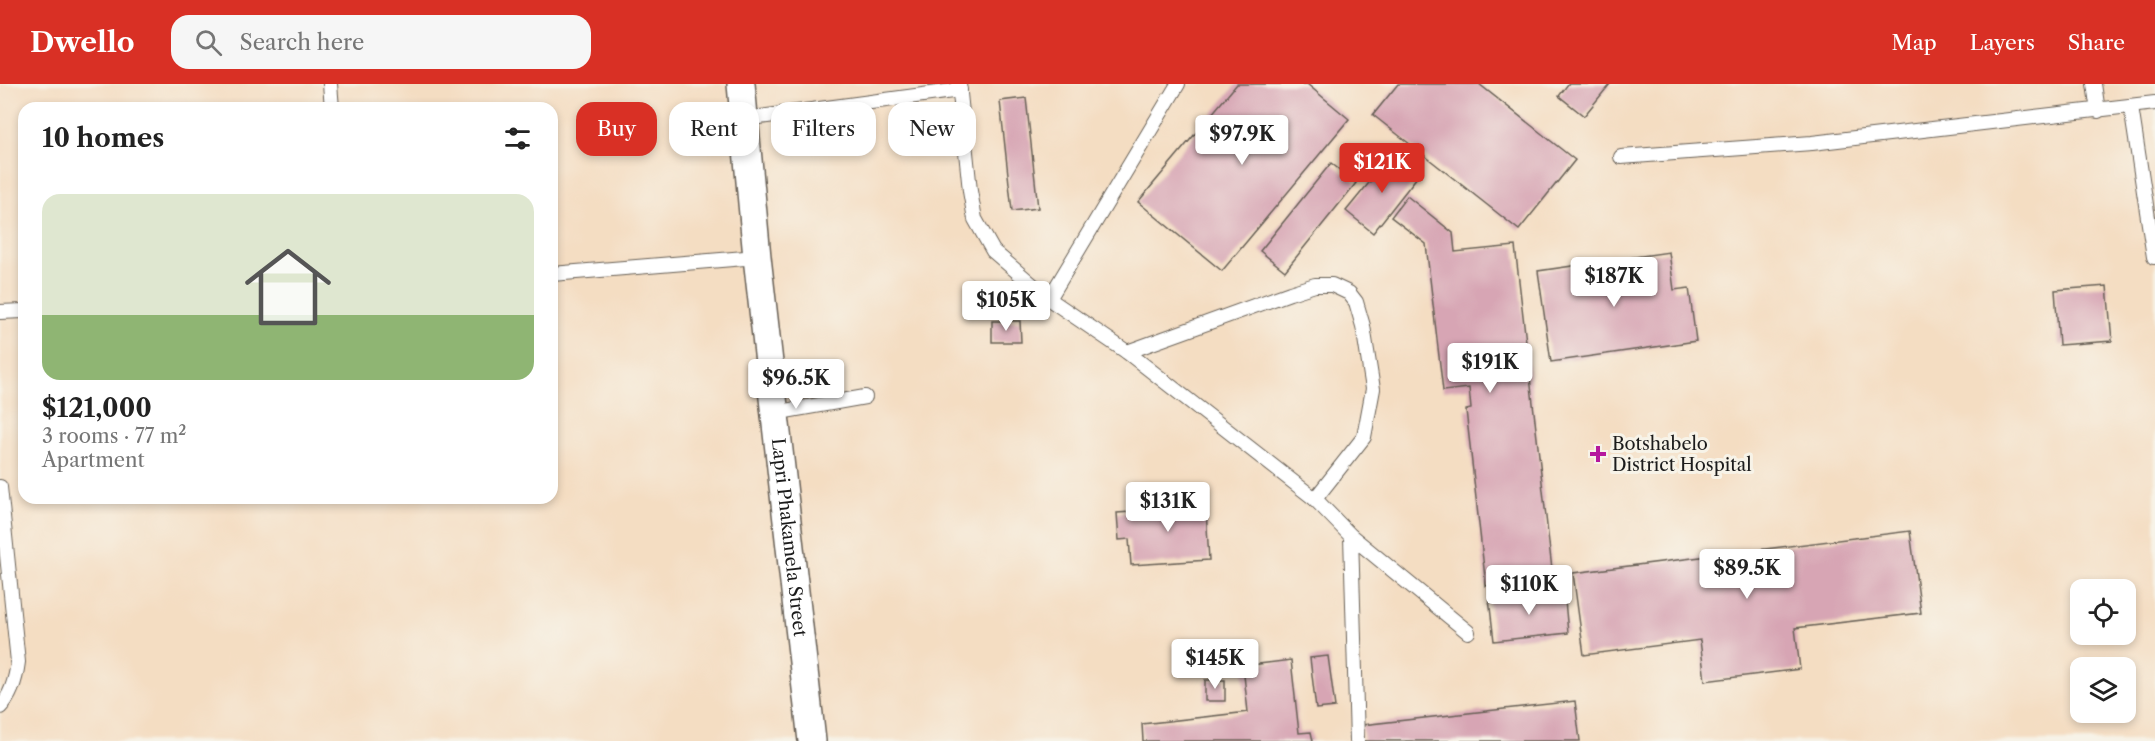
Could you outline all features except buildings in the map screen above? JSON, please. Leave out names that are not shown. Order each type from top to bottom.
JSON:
[{"type":"street","name":"Lapri Phakamela Street","points":[[741,84],[743,102]]},
{"type":"street","name":"Lapri Phakamela Street","points":[[748,156],[774,413],[812,741]]},
{"type":"lane","points":[[330,84],[332,102]]},
{"type":"lane","points":[[1049,299],[1178,84]]},
{"type":"lane","points":[[2094,84],[2098,111]]},
{"type":"lane","points":[[759,117],[960,87],[970,191],[975,219],[993,251],[1049,299],[1127,352],[1314,499],[1351,536],[1468,632]]},
{"type":"lane","points":[[1621,157],[1812,143],[2155,103]]},
{"type":"lane","points":[[2131,106],[2154,257]]},
{"type":"lane","points":[[558,274],[757,257]]},
{"type":"lane","points":[[1127,352],[1315,285],[1332,285],[1349,292],[1356,302],[1363,326],[1373,389],[1369,414],[1364,437],[1314,499]]},
{"type":"lane","points":[[0,312],[18,311]]},
{"type":"lane","points":[[774,413],[865,397]]},
{"type":"lane","points":[[0,487],[18,662],[16,677],[8,696],[0,706]]},
{"type":"lane","points":[[1351,536],[1357,741]]},
{"type":"place","name":"Botshabelo District Hospital","points":[[1598,454]]}]
